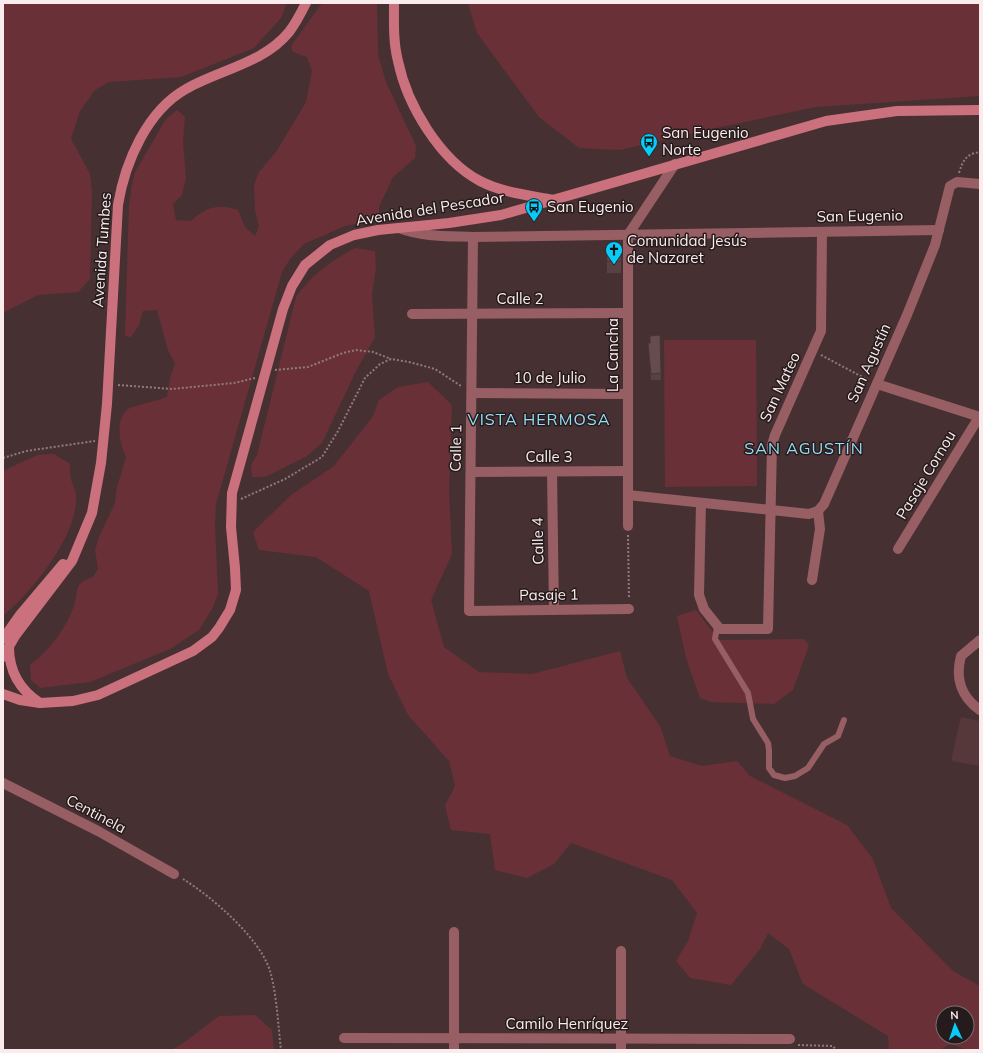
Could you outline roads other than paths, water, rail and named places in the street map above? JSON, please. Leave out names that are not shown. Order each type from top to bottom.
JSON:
[{"type":"main road","name":"Avenida Tumbes","points":[[3,657],[6,642],[20,615],[67,559],[82,538],[90,520],[95,500],[104,440],[118,205],[123,181],[136,150],[152,122],[174,97],[195,84],[260,55],[275,46],[289,32],[306,3]]},
{"type":"main road","points":[[394,3],[395,38],[400,71],[422,120],[440,149],[458,166],[480,181],[504,190],[556,200]]},
{"type":"main road","name":"Avenida del Pescador","points":[[3,694],[20,700],[40,703],[73,701],[110,691],[188,654],[212,637],[225,620],[236,590],[230,527],[231,503],[235,483],[288,296],[297,276],[305,265],[319,253],[343,239],[366,232],[449,223],[501,215],[800,127],[851,116],[920,110],[980,110]]},
{"type":"main road","points":[[6,642],[15,676],[27,692],[40,703]]},
{"type":"street","points":[[628,235],[675,164]]},
{"type":"street","name":"San Agustín","points":[[818,511],[824,504],[836,473],[877,384],[906,315],[940,230],[949,188],[952,184],[957,182],[980,184]]},
{"type":"street","name":"San Eugenio","points":[[399,228],[415,234],[429,236],[473,237],[940,230]]},
{"type":"street","name":"San Mateo","points":[[717,627],[724,630],[768,629],[773,440],[820,335],[822,325],[822,232]]},
{"type":"street","name":"La Cancha","points":[[628,235],[628,526]]},
{"type":"street","name":"Calle 1","points":[[469,611],[473,237]]},
{"type":"street","name":"Calle 2","points":[[412,314],[628,313]]},
{"type":"street","points":[[877,384],[979,417]]},
{"type":"street","name":"10 de Julio","points":[[472,393],[628,394]]},
{"type":"street","name":"Pasaje Cornou","points":[[898,549],[979,417]]},
{"type":"street","name":"Calle 3","points":[[471,472],[628,471]]},
{"type":"street","name":"Calle 4","points":[[552,472],[554,610]]},
{"type":"street","points":[[628,495],[770,511],[808,514],[818,511],[820,529],[812,580]]},
{"type":"street","points":[[700,503],[698,591],[704,609],[717,627]]},
{"type":"street","name":"Pasaje 1","points":[[469,611],[629,609]]},
{"type":"street","points":[[980,640],[961,656],[958,676],[961,689],[965,696],[980,710]]},
{"type":"street","name":"Centinela","points":[[3,783],[98,831],[174,874]]},
{"type":"street","points":[[454,932],[454,1050]]},
{"type":"street","points":[[621,951],[621,1050]]},
{"type":"street","name":"Camilo Henríquez","points":[[344,1038],[790,1039]]},
{"type":"lane","points":[[717,627],[715,639],[748,693],[753,719],[768,743],[770,750],[769,768],[774,775],[785,778],[795,776],[808,768],[824,744],[838,736],[844,720]]},
{"type":"place","name":"San Eugenio Norte","points":[[649,157]]},
{"type":"place","name":"San Eugenio","points":[[534,222]]},
{"type":"place","name":"Comunidad Jesús de Nazaret","points":[[614,265]]},
{"type":"district","name":"VISTA HERMOSA","points":[[539,419]]},
{"type":"district","name":"SAN AGUSTÍN","points":[[804,448]]}]
